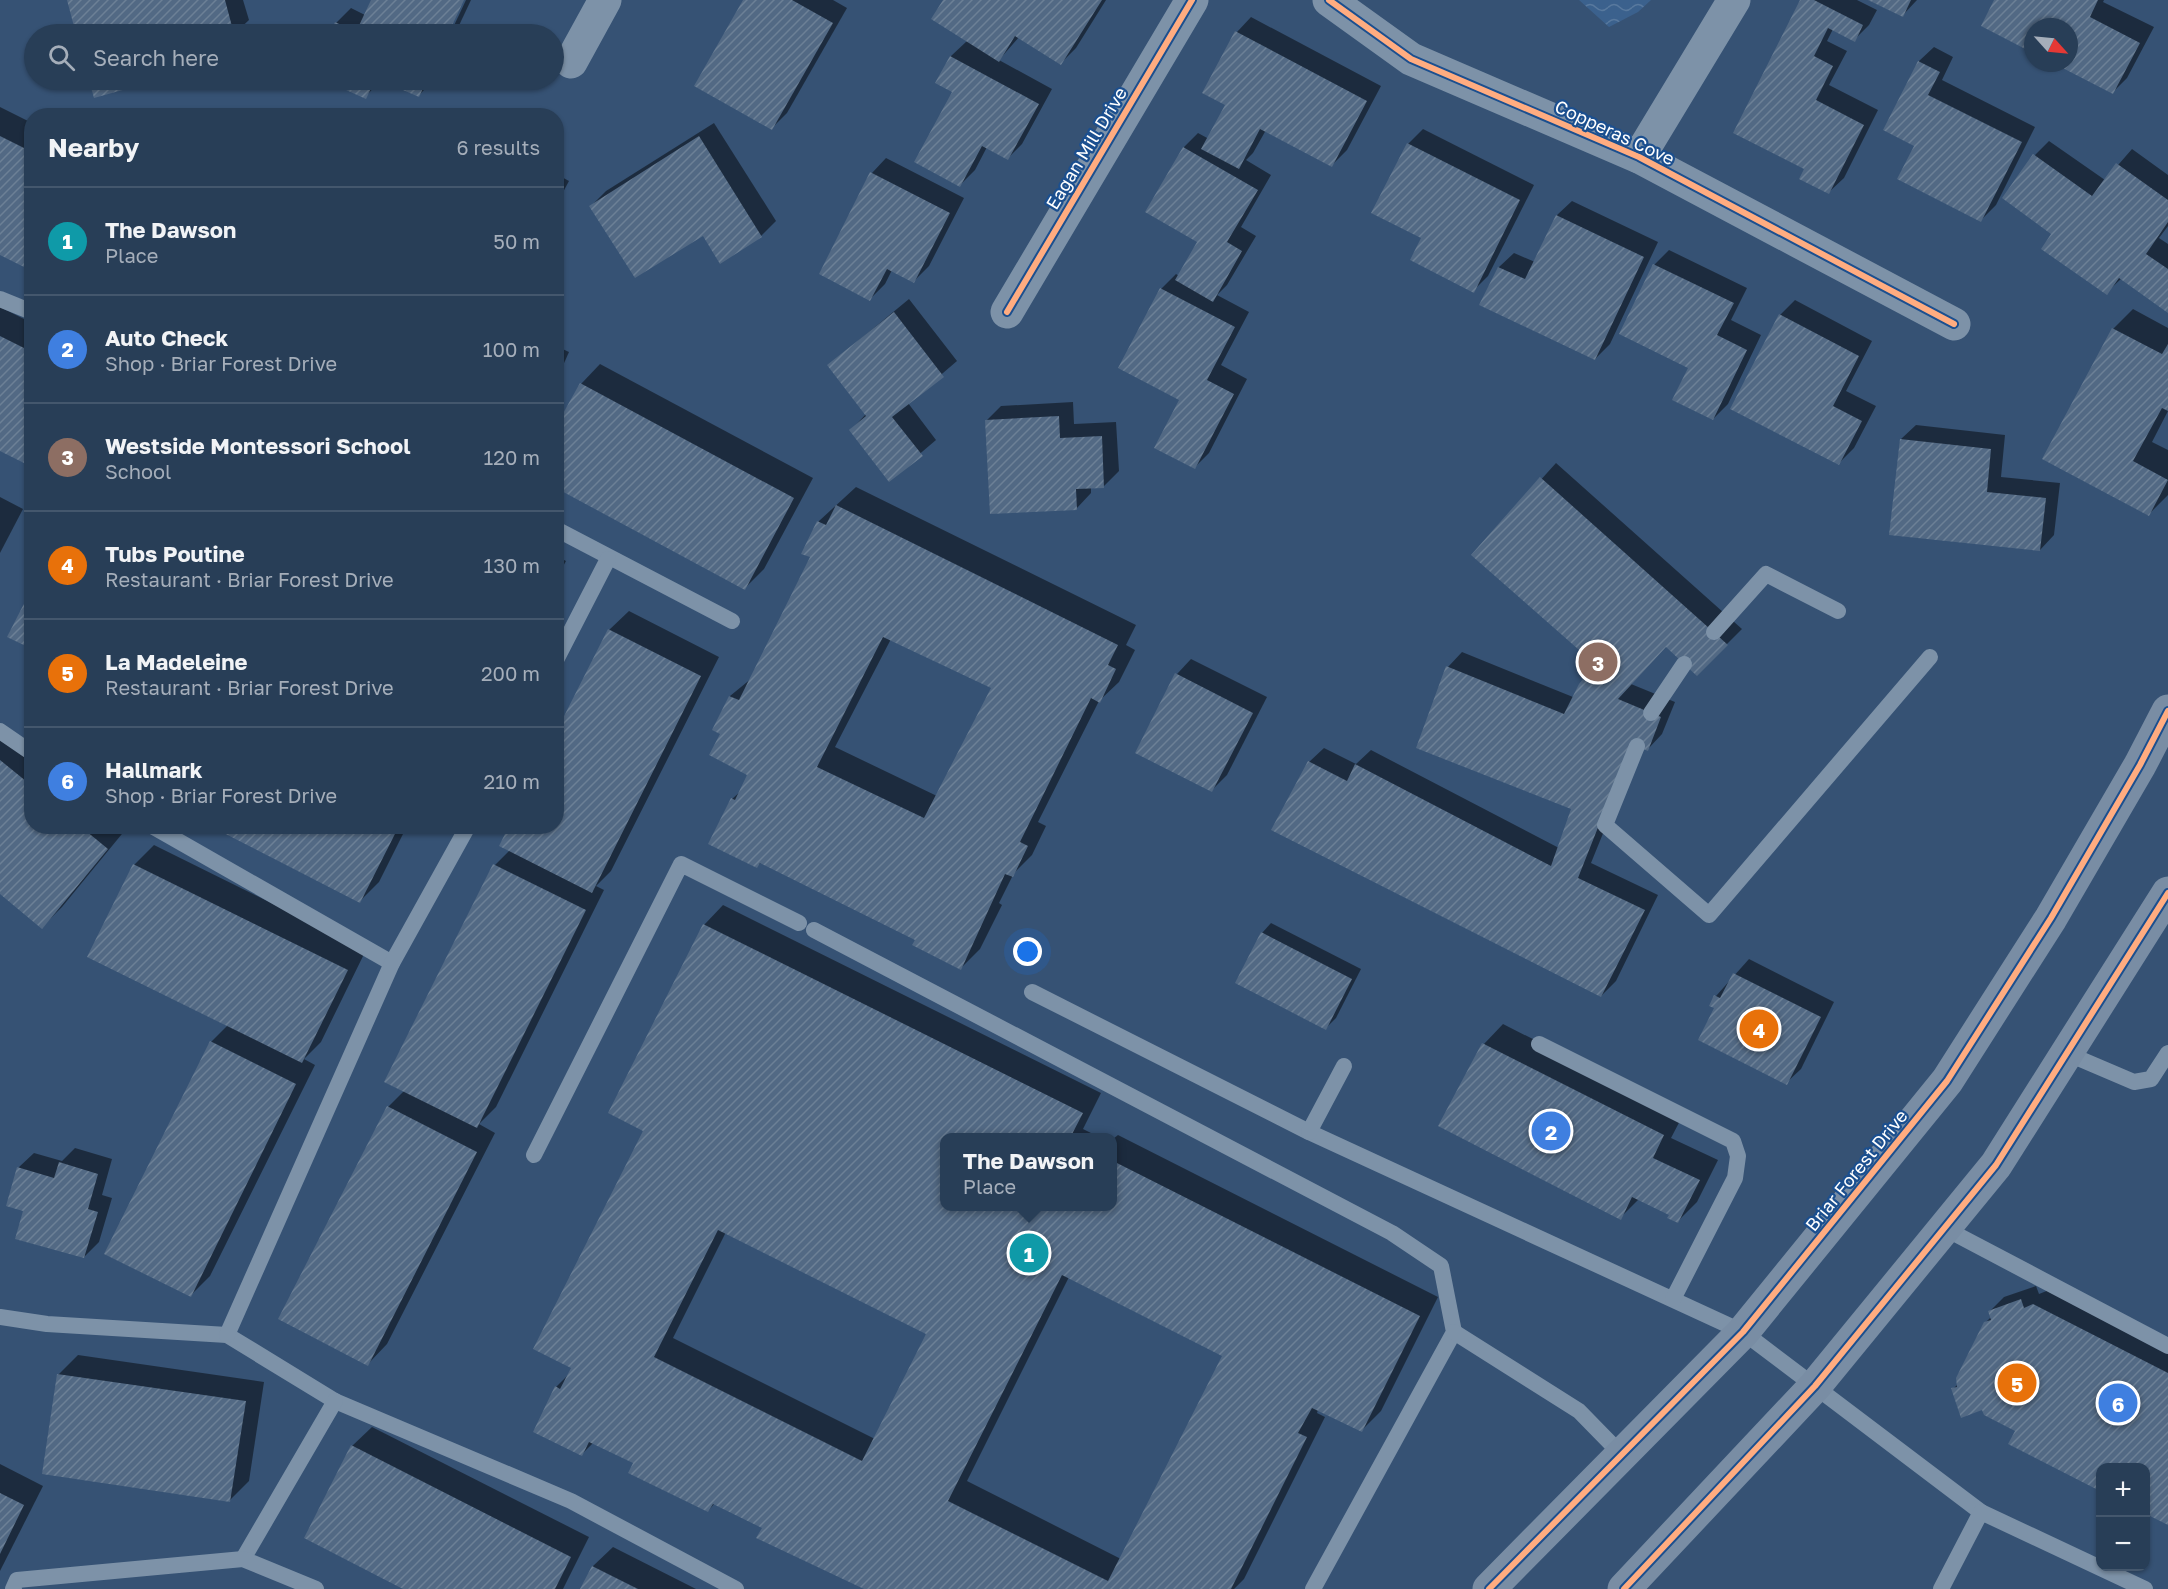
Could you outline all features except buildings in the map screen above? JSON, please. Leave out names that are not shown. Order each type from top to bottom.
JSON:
[{"type":"main road","name":"Briar Forest Drive","points":[[1489,1589],[1743,1332],[1947,1081],[2050,918],[2140,765],[2168,711]]},
{"type":"main road","points":[[1624,1589],[1815,1386],[1996,1165],[2168,893]]},
{"type":"street","points":[[571,62],[605,0]]},
{"type":"street","name":"Eagan Mill Drive","points":[[1007,312],[1192,0]]},
{"type":"street","name":"Copperas Cove","points":[[1329,0],[1411,59],[1639,157],[1954,324]]},
{"type":"street","points":[[1639,157],[1734,0]]},
{"type":"lane","points":[[0,299],[24,309]]},
{"type":"lane","points":[[564,534],[732,621]]},
{"type":"lane","points":[[564,644],[608,559]]},
{"type":"lane","points":[[1714,632],[1766,574],[1838,611]]},
{"type":"lane","points":[[1637,746],[1605,825],[1709,915],[1930,657]]},
{"type":"lane","points":[[1651,713],[1684,664]]},
{"type":"lane","points":[[0,731],[24,748]]},
{"type":"lane","points":[[166,834],[392,963]]},
{"type":"lane","points":[[226,1335],[392,963],[464,834]]},
{"type":"lane","points":[[534,1155],[681,864],[1392,1233],[1441,1266],[1454,1332],[1313,1589]]},
{"type":"lane","points":[[1032,992],[1309,1132],[1743,1332],[1981,1512],[2145,1589]]},
{"type":"lane","points":[[1539,1044],[1733,1141],[1738,1156],[1735,1178],[1673,1299]]},
{"type":"lane","points":[[2066,1053],[2134,1082],[2151,1079],[2168,1053]]},
{"type":"lane","points":[[1309,1132],[1344,1066]]},
{"type":"lane","points":[[1944,1228],[2168,1346]]},
{"type":"lane","points":[[0,1317],[47,1324],[226,1335],[335,1401],[571,1501],[736,1589]]},
{"type":"lane","points":[[1454,1332],[1579,1411],[1622,1455]]},
{"type":"lane","points":[[243,1559],[335,1401]]},
{"type":"lane","points":[[1941,1589],[1981,1512]]},
{"type":"lane","points":[[15,1584],[243,1559],[314,1589]]},
{"type":"lane","points":[[15,1584],[33,1589]]},
{"type":"water","points":[[1579,0],[1651,0],[1638,12],[1609,27]]},
{"type":"cycle path","points":[[1007,312],[1192,0]]},
{"type":"cycle path","points":[[1329,0],[1411,59],[1639,157],[1954,324]]},
{"type":"cycle path","points":[[1489,1589],[1743,1332],[1947,1081],[2051,918],[2140,765],[2168,711]]},
{"type":"cycle path","points":[[1624,1589],[1815,1386],[1996,1165],[2168,893]]},
{"type":"place","name":"Westside Montessori School","points":[[1598,662]]},
{"type":"place","name":"Tubs Poutine","points":[[1759,1029]]},
{"type":"place","name":"Auto Check","points":[[1551,1131]]},
{"type":"place","name":"The Dawson","points":[[1029,1253]]},
{"type":"place","name":"La Madeleine","points":[[2017,1383]]},
{"type":"place","name":"Hallmark","points":[[2118,1403]]}]
